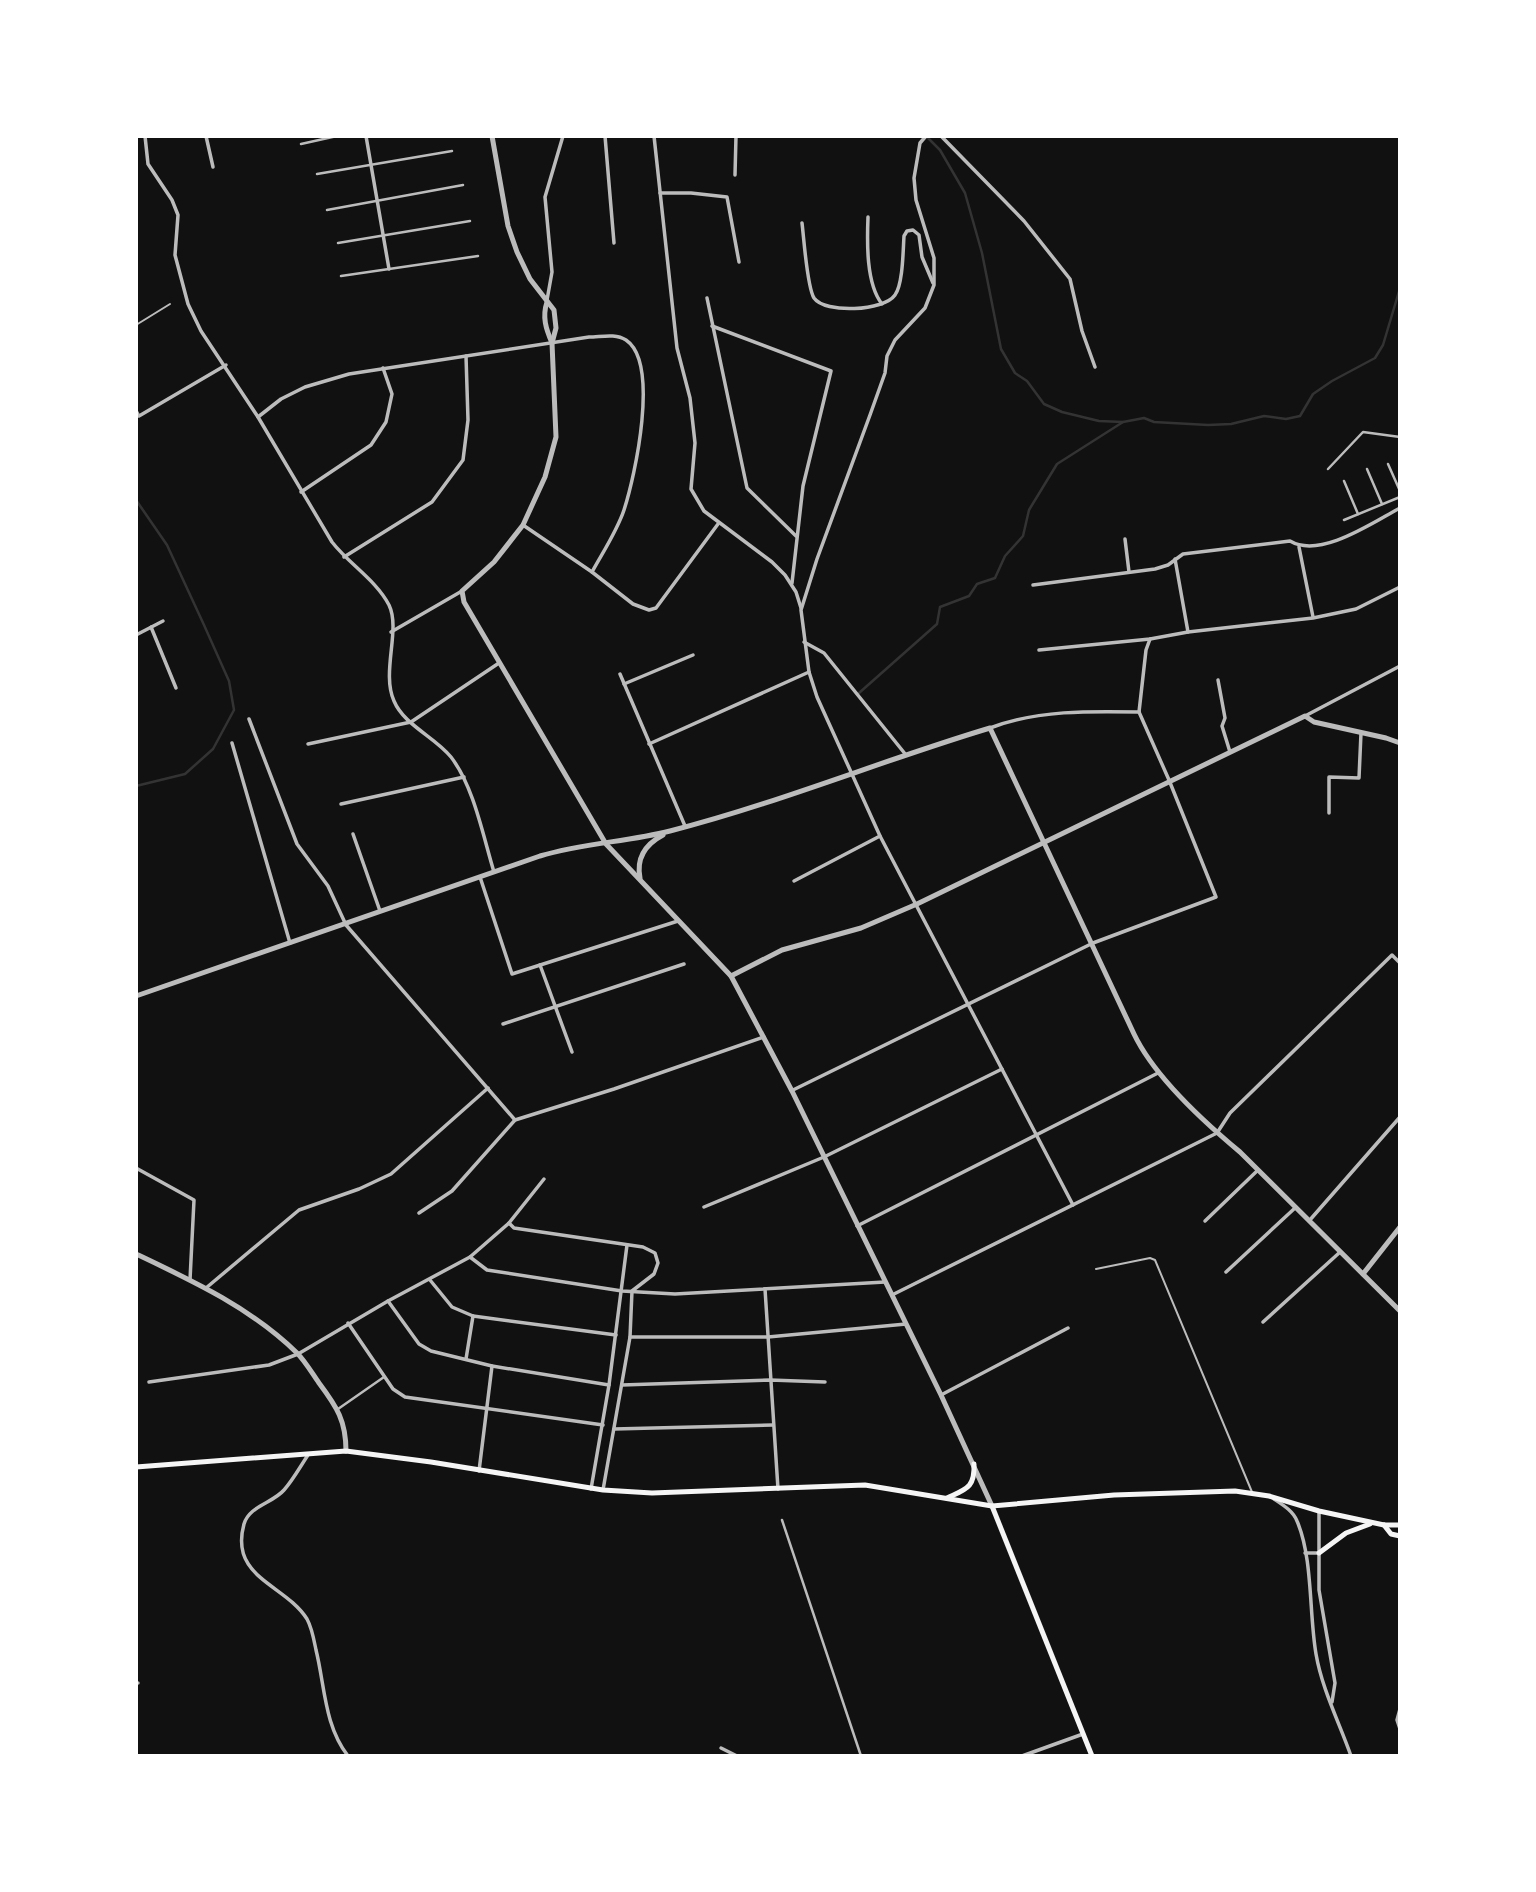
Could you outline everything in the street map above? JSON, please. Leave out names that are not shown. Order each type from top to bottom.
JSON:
[{"type":"main road","points":[[136,1467],[346,1451],[591,1489],[652,1493],[865,1485],[992,1506],[1175,1492],[1252,1493],[1373,1523],[1399,1525]]},
{"type":"main road","points":[[946,1498],[971,1485],[975,1477],[974,1464]]},
{"type":"main road","points":[[992,1506],[1092,1755]]},
{"type":"main road","points":[[1319,1553],[1346,1533],[1373,1523]]},
{"type":"main road","points":[[1384,1525],[1391,1534],[1399,1536]]},
{"type":"street","points":[[145,136],[148,164],[172,200],[178,215],[175,255],[183,291],[201,331],[226,365],[343,557],[372,583],[388,605],[391,612],[390,690],[394,703],[411,722],[447,753],[464,777],[494,872]]},
{"type":"street","points":[[206,136],[214,167]]},
{"type":"street","points":[[301,144],[337,136]]},
{"type":"street","points":[[366,136],[388,269]]},
{"type":"street","points":[[391,632],[462,591],[494,562],[523,525],[545,477],[556,437],[552,343],[556,328],[554,310],[530,279],[517,252],[508,226],[492,136]]},
{"type":"street","points":[[552,343],[546,329],[544,312],[552,272],[545,197],[563,136]]},
{"type":"street","points":[[605,136],[614,243]]},
{"type":"street","points":[[654,136],[677,348],[690,398],[695,443],[691,489],[697,502],[718,524],[772,562],[792,585],[801,610],[809,673],[825,715],[880,836],[1073,1205]]},
{"type":"street","points":[[735,176],[736,136]]},
{"type":"street","points":[[801,610],[881,384],[887,356],[895,340],[925,308],[933,285],[934,258],[916,200],[914,178],[919,143],[926,136]]},
{"type":"street","points":[[941,136],[1024,221],[1070,279],[1082,331],[1095,367]]},
{"type":"street","points":[[317,174],[452,151]]},
{"type":"street","points":[[327,210],[463,186]]},
{"type":"street","points":[[660,194],[691,193],[727,197],[739,262]]},
{"type":"street","points":[[868,217],[867,249],[876,296],[882,304]]},
{"type":"street","points":[[338,243],[470,221]]},
{"type":"street","points":[[802,223],[812,295],[819,305],[835,309],[882,304],[892,299],[897,293],[904,236],[907,231],[913,230],[919,235],[922,257],[933,285]]},
{"type":"street","points":[[341,276],[478,256]]},
{"type":"street","points":[[707,298],[747,488],[796,536]]},
{"type":"street","points":[[712,326],[831,371],[803,486],[792,585]]},
{"type":"street","points":[[258,417],[281,399],[305,387],[383,368],[552,343],[616,336],[625,340],[639,355],[642,392],[640,452],[623,513],[592,572]]},
{"type":"street","points":[[343,557],[432,502],[463,460],[468,420],[466,356]]},
{"type":"street","points":[[139,416],[226,365]]},
{"type":"street","points":[[301,492],[371,445],[386,422],[392,394],[383,368]]},
{"type":"street","points":[[1328,468],[1363,432],[1399,437]]},
{"type":"street","points":[[1388,464],[1399,491]]},
{"type":"street","points":[[1367,469],[1382,504]]},
{"type":"street","points":[[1344,481],[1358,514]]},
{"type":"street","points":[[1344,520],[1399,497]]},
{"type":"street","points":[[1033,585],[1155,569],[1168,565],[1183,554],[1290,541],[1299,547],[1320,545],[1334,541],[1399,509]]},
{"type":"street","points":[[523,525],[634,604],[649,610],[656,608],[718,524]]},
{"type":"street","points":[[1125,539],[1129,572]]},
{"type":"street","points":[[1299,547],[1313,618]]},
{"type":"street","points":[[1175,559],[1188,632]]},
{"type":"street","points":[[1039,650],[1313,618],[1356,609],[1399,587]]},
{"type":"street","points":[[462,591],[464,602],[606,844],[731,976],[792,1091],[941,1395],[992,1506]]},
{"type":"street","points":[[137,633],[163,621]]},
{"type":"street","points":[[151,627],[176,688]]},
{"type":"street","points":[[792,1091],[1093,943],[1216,897],[1139,712],[1146,650],[1150,639]]},
{"type":"street","points":[[804,642],[824,653],[906,755]]},
{"type":"street","points":[[624,684],[692,655]]},
{"type":"street","points":[[307,744],[411,722],[499,663]]},
{"type":"street","points":[[731,976],[782,950],[861,928],[917,904],[1305,716],[1399,666]]},
{"type":"street","points":[[649,744],[809,673]]},
{"type":"street","points":[[620,674],[685,826]]},
{"type":"street","points":[[1217,680],[1225,718],[1222,726],[1230,752]]},
{"type":"street","points":[[641,881],[639,873],[644,849],[649,842],[685,826],[990,728],[1033,717],[1098,711],[1139,712]]},
{"type":"street","points":[[1305,716],[1314,722],[1399,743]]},
{"type":"street","points":[[249,719],[297,844],[328,886],[346,925],[515,1119]]},
{"type":"street","points":[[990,728],[1138,1041],[1160,1072],[1217,1133],[1258,1170],[1399,1311]]},
{"type":"street","points":[[1329,813],[1329,778],[1359,778],[1361,733]]},
{"type":"street","points":[[232,743],[290,943]]},
{"type":"street","points":[[341,804],[464,777]]},
{"type":"street","points":[[136,996],[566,849],[671,831]]},
{"type":"street","points":[[353,834],[380,913]]},
{"type":"street","points":[[794,881],[880,836]]},
{"type":"street","points":[[480,877],[512,974],[680,920]]},
{"type":"street","points":[[892,1295],[1217,1133],[1230,1113],[1392,956],[1399,963]]},
{"type":"street","points":[[503,1024],[684,964]]},
{"type":"street","points":[[540,965],[572,1052]]},
{"type":"street","points":[[419,1213],[452,1191],[515,1119],[614,1089],[764,1037]]},
{"type":"street","points":[[704,1207],[824,1157],[1002,1069]]},
{"type":"street","points":[[857,1226],[1160,1072]]},
{"type":"street","points":[[206,1288],[299,1210],[359,1189],[391,1174],[488,1088]]},
{"type":"street","points":[[1309,1221],[1399,1117]]},
{"type":"street","points":[[136,1168],[194,1200],[190,1280]]},
{"type":"street","points":[[1205,1220],[1258,1170]]},
{"type":"street","points":[[149,1382],[269,1365],[298,1354],[348,1323],[470,1257],[509,1223],[544,1179]]},
{"type":"street","points":[[1226,1272],[1295,1208]]},
{"type":"street","points":[[509,1223],[514,1228],[643,1247],[655,1253],[659,1263],[654,1274],[632,1292],[630,1337],[603,1490]]},
{"type":"street","points":[[1363,1274],[1399,1227]]},
{"type":"street","points":[[591,1489],[609,1385],[627,1245]]},
{"type":"street","points":[[1263,1322],[1339,1253]]},
{"type":"street","points":[[136,1254],[206,1288],[256,1319],[298,1354],[338,1409],[346,1432],[346,1451]]},
{"type":"street","points":[[470,1257],[487,1270],[632,1292],[675,1294],[885,1282]]},
{"type":"street","points":[[430,1280],[452,1307],[473,1316],[616,1335]]},
{"type":"street","points":[[765,1289],[778,1489]]},
{"type":"street","points":[[388,1301],[419,1344],[431,1351],[492,1366],[609,1385]]},
{"type":"street","points":[[466,1359],[473,1316]]},
{"type":"street","points":[[348,1323],[393,1389],[405,1397],[603,1425]]},
{"type":"street","points":[[630,1337],[768,1337],[906,1324]]},
{"type":"street","points":[[941,1395],[1068,1328]]},
{"type":"street","points":[[479,1471],[492,1366]]},
{"type":"street","points":[[338,1409],[384,1377]]},
{"type":"street","points":[[622,1385],[770,1380],[825,1382]]},
{"type":"street","points":[[614,1429],[772,1425]]},
{"type":"street","points":[[598,1452],[609,1455]]},
{"type":"street","points":[[309,1453],[283,1492],[253,1511],[245,1520],[241,1542],[248,1564],[255,1574],[306,1619],[320,1668],[331,1728],[348,1755]]},
{"type":"street","points":[[1269,1496],[1289,1509],[1297,1521],[1305,1553],[1316,1654],[1323,1684],[1351,1755]]},
{"type":"street","points":[[1319,1511],[1319,1590],[1335,1683],[1332,1704]]},
{"type":"street","points":[[782,1520],[861,1755]]},
{"type":"street","points":[[1305,1553],[1319,1553]]},
{"type":"street","points":[[1399,1709],[1399,1729]]},
{"type":"street","points":[[1022,1755],[1083,1734]]},
{"type":"street","points":[[721,1748],[737,1755]]},
{"type":"lane","points":[[136,325],[170,304]]},
{"type":"lane","points":[[136,409],[139,416]]},
{"type":"lane","points":[[1096,1269],[1150,1258],[1154,1260],[1252,1493]]},
{"type":"waterway","points":[[926,136],[940,150],[965,193],[982,253],[1001,349],[1015,373],[1027,381],[1044,404],[1062,412],[1099,421],[1123,422],[1144,418],[1154,422],[1208,425],[1231,424],[1264,416],[1286,419],[1300,416],[1313,394],[1375,358],[1383,345],[1400,288]]},
{"type":"waterway","points":[[859,693],[937,624],[940,607],[969,596],[977,584],[995,578],[1005,556],[1023,536],[1029,510],[1057,464],[1123,422]]},
{"type":"waterway","points":[[136,500],[167,545],[229,681],[234,710],[213,749],[185,774],[136,786]]}]
